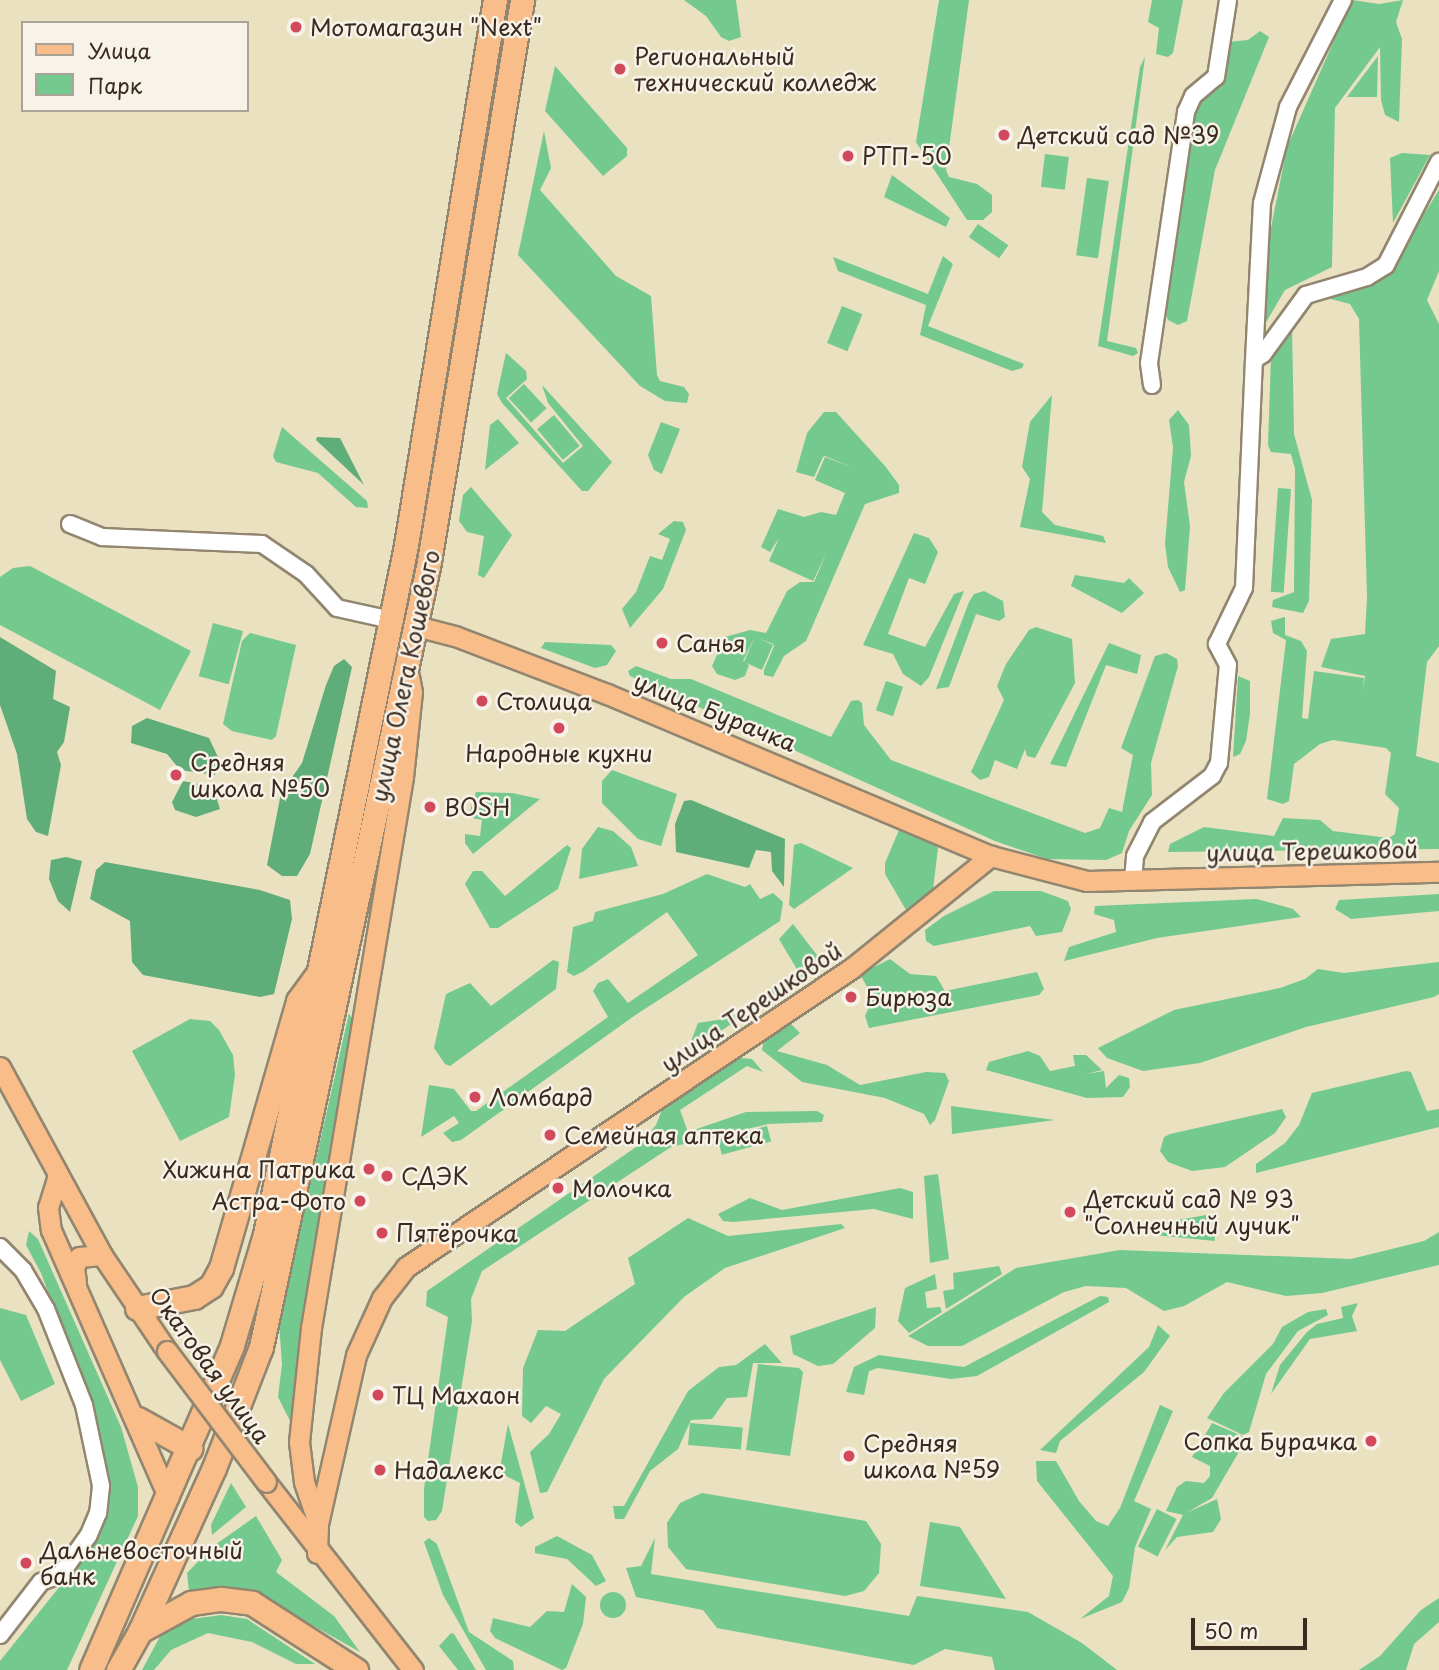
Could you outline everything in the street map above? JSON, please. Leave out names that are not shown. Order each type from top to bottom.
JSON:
[{"type":"highway","name":"улица Олега Кошевого","points":[[91,1670],[190,1448],[232,1345],[265,1234],[321,973],[391,620],[437,372],[495,0]]},
{"type":"highway","name":"улица Олега Кошевого","points":[[118,1670],[140,1631],[214,1468],[261,1347],[416,626],[522,0]]},
{"type":"highway","points":[[137,1308],[194,1297],[211,1286],[221,1268],[298,1001],[305,986],[321,973]]},
{"type":"highway","points":[[138,1419],[190,1448]]},
{"type":"highway","points":[[140,1631],[191,1603],[221,1599],[252,1603],[356,1670]]},
{"type":"main road","name":"улица Бурачка","points":[[416,626],[455,636],[607,694],[991,856]]},
{"type":"main road","points":[[318,1524],[304,1482],[299,1442],[310,1341],[403,776],[412,692],[407,667]]},
{"type":"main road","name":"улица Терешковой","points":[[317,1553],[318,1524],[356,1355],[393,1281],[422,1254],[744,1042],[865,958],[991,856],[1087,881],[1439,873]]},
{"type":"main road","name":"Окатовая улица","points":[[2,1074],[102,1255],[137,1308],[317,1553],[413,1670]]},
{"type":"main road","points":[[58,1175],[50,1190],[49,1218],[77,1290],[138,1419],[168,1497]]},
{"type":"main road","points":[[77,1290],[78,1259],[91,1253],[102,1255]]},
{"type":"street","points":[[1152,385],[1149,363],[1186,112],[1194,96],[1216,77],[1228,0]]},
{"type":"street","points":[[1133,880],[1135,856],[1152,822],[1212,776],[1219,763],[1228,665],[1217,644],[1244,588],[1262,203],[1288,107],[1343,0]]},
{"type":"street","points":[[1254,360],[1306,295],[1367,277],[1386,265],[1439,162]]},
{"type":"street","points":[[69,524],[102,537],[262,544],[306,574],[337,608],[391,620]]},
{"type":"street","points":[[0,1247],[23,1270],[46,1309],[84,1405],[101,1486],[99,1513],[88,1536],[60,1574],[41,1582],[0,1635]]},
{"type":"green space","points":[[684,0],[736,0],[741,37],[729,41],[721,37],[706,16]]},
{"type":"green space","points":[[939,0],[969,0],[946,170],[949,177],[977,184],[992,195],[992,212],[983,220],[967,220],[916,142]]},
{"type":"green space","points":[[1152,0],[1183,0],[1173,53],[1168,57],[1156,54],[1159,28],[1148,22]]},
{"type":"green space","points":[[1352,0],[1379,4],[1403,0],[1396,22],[1402,39],[1399,122],[1385,115],[1381,100],[1380,47],[1335,108],[1332,267],[1285,290],[1265,324],[1270,233],[1287,147]]},
{"type":"green space","points":[[1260,31],[1269,37],[1215,170],[1187,321],[1178,325],[1168,320],[1164,311],[1192,115],[1228,42],[1248,40]]},
{"type":"green space","points":[[1378,56],[1377,97],[1347,97]]},
{"type":"green space","points":[[1145,57],[1107,341],[1136,348],[1138,353],[1133,356],[1098,346],[1140,67]]},
{"type":"green space","points":[[555,66],[627,148],[627,156],[603,176],[545,111]]},
{"type":"green space","points":[[544,131],[551,168],[540,190],[616,276],[651,296],[657,375],[660,381],[684,387],[689,394],[687,403],[665,401],[640,386],[518,255]]},
{"type":"green space","points":[[1402,153],[1430,155],[1393,223],[1390,158]]},
{"type":"green space","points":[[1045,154],[1069,157],[1065,190],[1041,187]]},
{"type":"green space","points":[[892,175],[950,218],[946,227],[884,197]]},
{"type":"green space","points":[[1087,178],[1109,181],[1098,258],[1076,255]]},
{"type":"green space","points":[[1439,190],[1439,271],[1427,300],[1439,324],[1439,646],[1427,662],[1416,756],[1439,763],[1439,849],[1168,852],[1170,844],[1204,827],[1274,836],[1283,818],[1320,820],[1333,831],[1389,838],[1395,834],[1399,808],[1385,794],[1391,753],[1386,748],[1333,740],[1320,744],[1294,764],[1289,801],[1283,804],[1267,799],[1286,640],[1273,633],[1271,621],[1285,617],[1285,635],[1301,641],[1307,651],[1302,718],[1308,719],[1314,671],[1364,678],[1363,690],[1365,676],[1321,667],[1331,639],[1365,634],[1367,597],[1359,319],[1350,304],[1323,297],[1322,292],[1384,279]]},
{"type":"green space","points":[[978,224],[1008,245],[999,258],[969,237]]},
{"type":"green space","points":[[943,256],[953,264],[928,326],[1024,364],[1022,368],[1012,371],[920,335],[926,305],[838,271],[833,257],[928,294]]},
{"type":"green space","points":[[842,306],[862,314],[847,351],[827,343]]},
{"type":"green space","points":[[1292,326],[1294,434],[1312,500],[1309,601],[1303,613],[1272,607],[1273,600],[1294,592],[1295,469],[1291,454],[1271,452],[1268,445],[1271,356]]},
{"type":"green space","points":[[506,353],[526,371],[527,379],[506,398],[563,463],[583,446],[548,403],[542,385],[612,462],[588,491],[582,491],[502,403],[497,394]]},
{"type":"green space","points":[[524,384],[547,408],[531,422],[509,398]]},
{"type":"green space","points":[[1052,395],[1042,512],[1055,525],[1103,536],[1106,543],[1020,527],[1030,479],[1022,467],[1030,422]]},
{"type":"green space","points":[[1178,410],[1189,425],[1191,456],[1184,482],[1190,526],[1185,590],[1180,592],[1168,567],[1165,544],[1173,447],[1169,420]]},
{"type":"green space","points":[[824,412],[836,412],[885,466],[899,485],[899,493],[865,504],[806,641],[784,656],[773,677],[764,675],[764,670],[774,646],[773,644],[758,638],[773,645],[762,670],[745,663],[749,665],[745,676],[735,680],[717,674],[712,666],[725,637],[750,630],[766,633],[787,591],[800,582],[814,582],[827,552],[813,581],[769,561],[779,538],[770,552],[761,547],[778,509],[804,517],[821,512],[836,515],[845,493],[815,480],[825,457],[854,468],[825,456],[814,477],[796,472],[807,433]]},
{"type":"green space","points":[[554,415],[580,446],[563,460],[537,429]]},
{"type":"green space","points":[[498,419],[519,443],[485,470],[490,425]]},
{"type":"green space","points":[[661,422],[680,429],[662,474],[654,470],[648,455]]},
{"type":"green space","points":[[282,427],[367,501],[368,508],[356,507],[318,473],[276,462],[273,456]]},
{"type":"green space","points":[[317,437],[340,438],[364,485],[316,440]]},
{"type":"green space","points":[[471,487],[512,535],[484,578],[478,575],[484,536],[467,532],[459,521],[463,495]]},
{"type":"green space","points":[[1278,488],[1291,489],[1284,593],[1271,592]]},
{"type":"green space","points":[[674,521],[683,522],[686,530],[663,589],[630,628],[622,609],[636,592],[650,556],[662,560],[670,539],[658,534]]},
{"type":"green space","points":[[914,533],[929,538],[938,552],[925,584],[909,578],[888,634],[925,647],[954,594],[964,591],[929,677],[921,686],[903,674],[893,654],[863,645]]},
{"type":"green space","points":[[30,566],[191,651],[160,710],[0,625],[0,577],[13,568]]},
{"type":"green space","points":[[1075,575],[1124,583],[1129,578],[1144,593],[1122,613],[1071,586]]},
{"type":"green space","points":[[984,591],[1003,601],[1005,617],[999,621],[976,614],[949,687],[936,689],[969,602],[974,594]]},
{"type":"green space","points":[[213,623],[243,631],[229,684],[199,676]]},
{"type":"green space","points":[[1036,627],[1072,639],[1075,683],[1035,758],[1027,756],[1025,749],[1017,769],[995,760],[989,777],[980,780],[971,772],[1004,700],[997,686],[1006,664],[1029,630]]},
{"type":"green space","points":[[250,633],[296,645],[276,736],[272,740],[232,731],[223,724],[242,641]]},
{"type":"green space","points":[[0,637],[56,671],[53,699],[70,707],[64,742],[57,752],[61,765],[48,836],[36,832],[27,819],[17,754],[0,705]]},
{"type":"green space","points":[[545,642],[611,645],[616,651],[607,665],[595,668],[541,648]]},
{"type":"green space","points":[[1109,643],[1141,655],[1137,674],[1106,665],[1066,767],[1050,764]]},
{"type":"green space","points":[[1166,653],[1177,659],[1178,666],[1151,763],[1152,795],[1129,831],[1122,853],[1106,860],[1047,859],[995,841],[630,676],[628,671],[636,666],[671,679],[691,679],[831,737],[851,701],[858,700],[862,703],[864,725],[891,760],[1085,833],[1100,828],[1109,808],[1122,812],[1133,755],[1121,748],[1155,656]]},
{"type":"green space","points":[[344,659],[352,667],[310,854],[297,876],[282,876],[267,865],[281,793],[302,763],[326,685],[334,666]]},
{"type":"green space","points":[[1238,676],[1250,681],[1250,714],[1246,741],[1240,754],[1233,757]]},
{"type":"green space","points":[[886,681],[903,687],[893,716],[876,710]]},
{"type":"green space","points":[[147,718],[209,738],[218,757],[215,775],[180,770],[167,754],[131,743],[132,726]]},
{"type":"green space","points":[[612,770],[677,794],[661,846],[638,839],[602,803],[602,781]]},
{"type":"green space","points":[[183,781],[213,787],[220,809],[196,817],[175,810],[172,802]]},
{"type":"green space","points":[[476,792],[512,793],[540,799],[473,854],[465,843],[465,834],[480,836],[482,820],[468,817]]},
{"type":"green space","points":[[691,800],[785,839],[784,887],[772,871],[771,852],[756,850],[749,868],[676,852],[675,824],[684,801]]},
{"type":"green space","points":[[598,827],[613,831],[631,847],[638,866],[579,879],[582,849]]},
{"type":"green space","points":[[899,830],[929,839],[938,848],[932,898],[911,910],[906,910],[885,874],[885,863]]},
{"type":"green space","points":[[801,843],[853,868],[794,909],[789,905],[794,845]]},
{"type":"green space","points":[[567,845],[571,848],[558,889],[498,928],[490,928],[465,884],[473,871],[482,871],[505,896]]},
{"type":"green space","points":[[66,857],[82,861],[70,912],[58,901],[49,879],[51,860]]},
{"type":"green space","points":[[105,862],[260,890],[290,900],[292,919],[274,994],[260,997],[143,975],[132,962],[130,921],[90,899],[96,870]]},
{"type":"green space","points":[[707,874],[745,887],[750,884],[760,899],[773,893],[783,902],[780,921],[634,1016],[461,1140],[452,1142],[443,1133],[459,1123],[454,1116],[421,1137],[429,1085],[454,1089],[471,1111],[476,1111],[608,1017],[593,991],[598,983],[608,979],[628,1003],[698,955],[667,912],[584,971],[574,976],[567,972],[573,927],[593,921],[595,912],[663,894]]},
{"type":"green space","points":[[994,891],[1041,891],[1068,901],[1071,909],[1062,932],[1036,936],[1030,926],[934,946],[926,941],[925,930],[944,916]]},
{"type":"green space","points":[[1439,894],[1439,911],[1351,919],[1335,909],[1339,900]]},
{"type":"green space","points":[[1257,899],[1293,909],[1301,917],[1157,938],[1064,961],[1069,947],[1116,932],[1114,920],[1094,914],[1095,906]]},
{"type":"green space","points":[[793,924],[817,955],[813,970],[686,1054],[698,1023],[730,1018],[798,971],[779,939]]},
{"type":"green space","points":[[890,959],[910,974],[936,976],[945,991],[1037,972],[1044,989],[1039,995],[869,1028],[865,1016],[873,998],[860,974]]},
{"type":"green space","points":[[553,960],[559,962],[556,989],[450,1066],[445,1064],[434,1048],[446,994],[470,983],[491,1006]]},
{"type":"green space","points":[[1439,962],[1439,994],[1434,997],[1306,1027],[1200,1063],[1143,1071],[1107,1058],[1098,1048],[1174,1010],[1280,988],[1305,979],[1318,969],[1344,973]]},
{"type":"green space","points":[[349,1013],[353,1021],[291,1423],[278,1397],[282,1364],[279,1324]]},
{"type":"green space","points":[[190,1019],[210,1021],[219,1030],[233,1055],[235,1075],[229,1117],[180,1141],[132,1051]]},
{"type":"green space","points":[[788,1021],[800,1033],[777,1051],[827,1065],[860,1085],[926,1072],[945,1073],[949,1081],[935,1120],[930,1125],[924,1114],[885,1098],[802,1082],[762,1050],[764,1040]]},
{"type":"green space","points":[[1028,1051],[1040,1056],[1050,1071],[1075,1066],[1073,1055],[1086,1055],[1102,1070],[1086,1074],[1104,1071],[1106,1088],[1119,1075],[1129,1078],[1130,1087],[1123,1097],[1087,1098],[986,1070],[989,1062]]},
{"type":"green space","points":[[740,1058],[752,1059],[763,1072],[747,1066],[680,1110],[688,1132],[746,1112],[817,1111],[824,1115],[822,1122],[768,1124],[671,1147],[482,1271],[471,1299],[472,1321],[442,1511],[436,1520],[428,1521],[424,1517],[424,1489],[448,1317],[426,1306],[427,1291],[639,1145],[656,1125],[664,1105]]},
{"type":"green space","points":[[1411,1072],[1427,1111],[1439,1109],[1439,1127],[1256,1173],[1256,1164],[1285,1143],[1299,1125],[1312,1093]]},
{"type":"green space","points":[[951,1106],[1055,1120],[952,1134]]},
{"type":"green space","points":[[1282,1109],[1286,1117],[1275,1133],[1225,1167],[1192,1171],[1168,1162],[1160,1151],[1164,1137],[1170,1134]]},
{"type":"green space","points":[[767,1126],[771,1141],[722,1155],[718,1139]]},
{"type":"green space","points":[[938,1174],[949,1259],[930,1263],[924,1176]]},
{"type":"green space","points":[[900,1188],[913,1192],[913,1219],[874,1209],[733,1222],[723,1221],[718,1214],[750,1198],[782,1210]]},
{"type":"green space","points":[[1212,1214],[1215,1241],[1154,1235],[1155,1224]]},
{"type":"green space","points":[[688,1218],[728,1236],[841,1224],[845,1228],[725,1268],[684,1297],[604,1379],[547,1492],[540,1493],[530,1452],[549,1434],[561,1414],[546,1406],[531,1423],[522,1416],[523,1368],[538,1330],[565,1331],[635,1284],[628,1258]]},
{"type":"green space","points":[[29,1231],[38,1239],[121,1427],[138,1487],[138,1516],[67,1670],[0,1670],[0,1661],[93,1545],[108,1500],[104,1457],[90,1404],[41,1273],[26,1245]]},
{"type":"green space","points":[[1439,1232],[1439,1265],[1322,1293],[1286,1296],[1227,1282],[1184,1306],[1164,1311],[1126,1288],[1086,1286],[1064,1292],[962,1346],[928,1346],[908,1336],[1016,1268],[1120,1250],[1351,1259],[1424,1241]]},
{"type":"green space","points":[[999,1266],[1002,1274],[946,1309],[943,1291],[954,1289],[953,1273]]},
{"type":"green space","points":[[935,1274],[937,1289],[925,1292],[927,1308],[940,1307],[942,1312],[909,1333],[898,1321],[905,1288]]},
{"type":"green space","points":[[1100,1296],[1108,1297],[1109,1302],[977,1376],[951,1379],[878,1368],[869,1371],[864,1395],[846,1392],[854,1367],[879,1355],[964,1367]]},
{"type":"green space","points":[[1358,1303],[1352,1316],[1357,1331],[1310,1339],[1271,1394],[1280,1365],[1307,1332],[1317,1324],[1343,1318],[1341,1307]]},
{"type":"green space","points":[[876,1307],[875,1328],[833,1364],[818,1366],[793,1354],[790,1336]]},
{"type":"green space","points":[[0,1308],[26,1315],[55,1384],[21,1401],[0,1360]]},
{"type":"green space","points":[[1326,1309],[1328,1315],[1298,1331],[1266,1374],[1249,1432],[1243,1435],[1207,1418],[1224,1393],[1273,1344],[1282,1327],[1308,1312]]},
{"type":"green space","points":[[1158,1325],[1170,1336],[1144,1372],[1060,1441],[1056,1453],[1040,1450],[1149,1347]]},
{"type":"green space","points":[[765,1344],[782,1363],[753,1363],[747,1397],[727,1398],[712,1419],[691,1420],[678,1449],[650,1471],[624,1519],[615,1519],[613,1506],[624,1506],[688,1391],[719,1367],[736,1365]]},
{"type":"green space","points":[[758,1364],[799,1368],[803,1372],[790,1456],[746,1450]]},
{"type":"green space","points":[[1160,1405],[1173,1411],[1134,1501],[1151,1509],[1135,1547],[1129,1588],[1122,1602],[1080,1619],[1109,1596],[1113,1576],[1037,1481],[1036,1461],[1056,1461],[1079,1501],[1096,1521],[1108,1526],[1120,1508]]},
{"type":"green space","points":[[690,1423],[743,1428],[741,1450],[688,1445]]},
{"type":"green space","points":[[1212,1423],[1247,1438],[1212,1498],[1186,1513],[1217,1499],[1221,1519],[1213,1532],[1177,1537],[1165,1550],[1183,1515],[1166,1511],[1177,1487],[1186,1481],[1204,1483],[1210,1476],[1210,1466],[1192,1457]]},
{"type":"green space","points":[[508,1424],[534,1518],[521,1527],[515,1522],[520,1483],[504,1475],[500,1468]]},
{"type":"green space","points":[[231,1483],[246,1507],[212,1535],[211,1525]]},
{"type":"green space","points":[[702,1493],[866,1521],[881,1544],[879,1573],[864,1591],[845,1596],[686,1569],[668,1547],[667,1523],[680,1503]]},
{"type":"green space","points":[[1157,1509],[1177,1519],[1158,1556],[1138,1546]]},
{"type":"green space","points":[[256,1516],[282,1560],[276,1572],[334,1616],[360,1652],[253,1592],[189,1592],[187,1573],[212,1547]]},
{"type":"green space","points":[[930,1522],[960,1527],[1006,1599],[920,1586]]},
{"type":"green space","points":[[557,1536],[592,1555],[606,1581],[596,1586],[567,1559],[535,1553],[535,1547]]},
{"type":"green space","points":[[429,1538],[437,1544],[469,1632],[513,1661],[514,1670],[486,1670],[443,1595],[424,1542]]},
{"type":"green space","points":[[655,1538],[651,1574],[909,1616],[917,1596],[1028,1612],[1082,1643],[1117,1670],[995,1670],[992,1657],[945,1649],[914,1665],[717,1628],[703,1610],[636,1597],[626,1568],[641,1566]]},
{"type":"green space","points":[[572,1584],[586,1597],[583,1624],[566,1668],[562,1670],[495,1638],[490,1631],[493,1618],[530,1627],[547,1611],[564,1612]]},
{"type":"green space","points":[[613,1592],[622,1596],[626,1605],[622,1614],[613,1618],[604,1614],[600,1605],[604,1596]]},
{"type":"green space","points":[[1439,1598],[1439,1622],[1414,1644],[1406,1670],[1359,1670],[1380,1656],[1421,1610]]},
{"type":"green space","points":[[221,1615],[247,1619],[315,1664],[296,1664],[252,1642],[208,1633],[171,1650],[154,1670],[142,1670],[162,1633],[192,1619]]},
{"type":"green space","points":[[451,1633],[476,1670],[458,1670],[439,1646]]},
{"type":"place","name":"Мотомагазин \"Next\"","points":[[296,27]]},
{"type":"place","name":"Региональный технический колледж","points":[[620,69]]},
{"type":"place","name":"Детский сад №39","points":[[1004,135]]},
{"type":"place","name":"РТП-50","points":[[848,156]]},
{"type":"place","name":"Санья","points":[[662,643]]},
{"type":"place","name":"Столица","points":[[482,701]]},
{"type":"place","name":"Народные кухни","points":[[559,728]]},
{"type":"place","name":"Средняя школа №50","points":[[176,775]]},
{"type":"place","name":"BOSH","points":[[430,807]]},
{"type":"place","name":"Бирюза","points":[[851,997]]},
{"type":"place","name":"Ломбард","points":[[475,1097]]},
{"type":"place","name":"Семейная аптека","points":[[550,1135]]},
{"type":"place","name":"Хижина Патрика","points":[[369,1169]]},
{"type":"place","name":"СДЭК","points":[[387,1176]]},
{"type":"place","name":"Молочка","points":[[558,1188]]},
{"type":"place","name":"Астра-Фото","points":[[360,1201]]},
{"type":"place","name":"Детский сад № 93 \"Солнечный лучик\"","points":[[1070,1212]]},
{"type":"place","name":"Пятёрочка","points":[[382,1233]]},
{"type":"place","name":"ТЦ Махаон","points":[[378,1395]]},
{"type":"place","name":"Сопка Бурачка","points":[[1371,1441]]},
{"type":"place","name":"Средняя школа №59","points":[[849,1456]]},
{"type":"place","name":"Надалекс","points":[[380,1470]]},
{"type":"place","name":"Дальневосточный банк","points":[[26,1563]]}]
